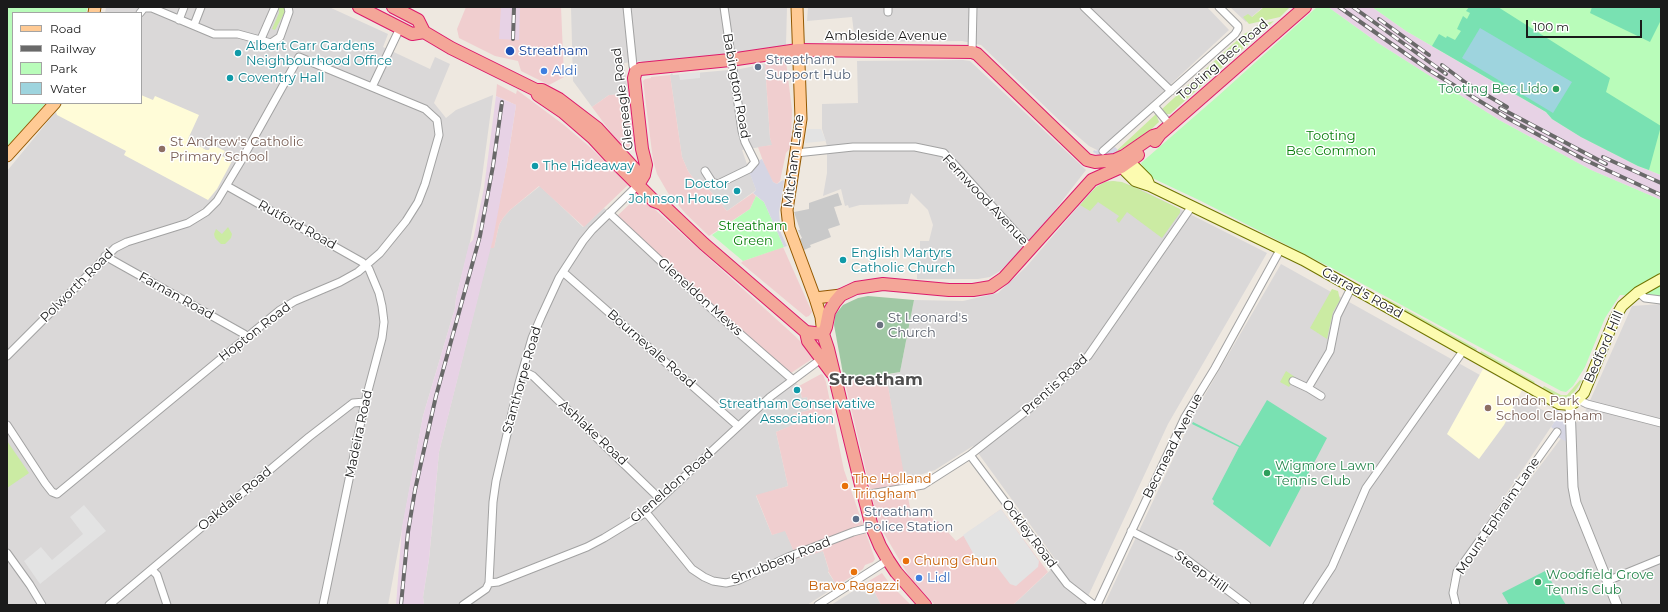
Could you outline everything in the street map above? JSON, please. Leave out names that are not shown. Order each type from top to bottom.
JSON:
[{"type":"highway","points":[[359,7],[412,34],[424,32]]},
{"type":"highway","points":[[393,7],[420,21],[424,32],[451,48],[536,90],[542,90],[568,105],[597,128],[623,158],[654,201],[662,204],[691,232],[806,332],[823,334]]},
{"type":"highway","name":"Tooting Bec Road","points":[[1092,180],[1153,143],[1170,125],[1302,10]]},
{"type":"highway","name":"Ambleside Avenue","points":[[636,71],[640,69],[730,60],[798,50],[972,52]]},
{"type":"highway","points":[[925,605],[896,572],[880,546],[872,527],[823,334],[829,312],[841,294],[860,287],[883,284],[949,290],[973,290],[991,287],[1004,278],[1031,249],[1092,180],[1093,175],[1091,161],[977,54],[972,52]]},
{"type":"highway","name":"Gleneagle Road","points":[[636,71],[634,78],[642,149],[646,165],[640,181]]},
{"type":"highway","points":[[536,90],[538,95],[563,112],[587,132],[640,181]]},
{"type":"highway","points":[[623,158],[631,159],[642,149]]},
{"type":"highway","points":[[1091,161],[1121,162]]},
{"type":"highway","points":[[806,332],[808,341],[834,376]]},
{"type":"main road","name":"Mitcham Lane","points":[[797,7],[801,119],[788,195],[787,210],[789,228],[816,298],[821,317],[823,334]]},
{"type":"main road","points":[[7,156],[54,104]]},
{"type":"main road","name":"Garrad's Road","points":[[1121,162],[1135,181],[1150,186],[1303,260],[1559,404],[1574,402]]},
{"type":"main road","name":"Bedford Hill","points":[[1574,402],[1584,393],[1615,318],[1622,306],[1638,292],[1661,279]]},
{"type":"main road","points":[[816,298],[841,294]]},
{"type":"street","points":[[179,20],[184,7]]},
{"type":"street","points":[[194,25],[201,7]]},
{"type":"street","points":[[261,39],[275,7]]},
{"type":"street","points":[[141,12],[144,8],[152,8],[214,34],[238,34],[254,39],[261,39],[265,42],[271,43],[280,37],[289,12],[288,7]]},
{"type":"street","name":"Gleneagle Road","points":[[628,7],[633,66],[636,71]]},
{"type":"street","name":"Babington Road","points":[[706,171],[712,182],[718,184],[749,169],[755,162],[745,142],[742,131],[730,60],[724,7]]},
{"type":"street","points":[[972,52],[973,7]]},
{"type":"street","points":[[1084,7],[1171,91]]},
{"type":"street","points":[[1103,151],[1235,34],[1238,26],[1219,7]]},
{"type":"street","points":[[372,88],[400,28]]},
{"type":"street","name":"Polworth Road","points":[[7,356],[105,256],[115,248],[127,242],[188,223],[206,212],[217,201],[227,186],[299,57],[372,88]]},
{"type":"street","name":"Hopton Road","points":[[7,425],[45,484],[52,492],[57,494],[247,337],[295,301],[340,282],[366,265],[385,247],[406,221],[418,202],[425,184],[439,135],[437,120],[425,108],[372,88]]},
{"type":"street","points":[[1155,106],[1170,125]]},
{"type":"street","name":"Fernwood Avenue","points":[[796,153],[853,147],[928,148],[944,153],[1031,249]]},
{"type":"street","name":"Stanthorpe Road","points":[[490,583],[493,502],[496,481],[501,454],[532,338],[563,272],[592,230],[640,181]]},
{"type":"street","name":"Rutford Road","points":[[227,186],[366,265]]},
{"type":"street","name":"Prentis Road","points":[[864,495],[923,485],[970,456],[1030,408],[1088,356],[1192,206]]},
{"type":"street","name":"Gleneldon Mews","points":[[609,213],[715,312],[793,380]]},
{"type":"street","name":"Becmead Avenue","points":[[1097,605],[1185,418],[1215,368],[1280,250]]},
{"type":"street","name":"Farnan Road","points":[[105,256],[247,337]]},
{"type":"street","name":"Madeira Road","points":[[323,605],[365,402],[382,338],[384,322],[379,293],[366,265]]},
{"type":"street","name":"Bournevale Road","points":[[563,272],[738,426]]},
{"type":"street","points":[[1308,388],[1330,351],[1337,316],[1351,288]]},
{"type":"street","points":[[1638,292],[1644,298],[1661,300]]},
{"type":"street","points":[[1307,605],[1332,566],[1366,488],[1463,351]]},
{"type":"street","name":"Gleneldon Road","points":[[463,605],[486,589],[490,583],[498,582],[587,546],[604,538],[645,512],[770,397],[821,359]]},
{"type":"street","name":"Ashlake Road","points":[[523,371],[533,376],[660,499]]},
{"type":"street","points":[[1293,381],[1321,396]]},
{"type":"street","name":"Oakdale Road","points":[[109,605],[309,437],[353,404],[365,402]]},
{"type":"street","points":[[1617,605],[1576,503],[1574,493],[1574,402],[1661,423]]},
{"type":"street","name":"Mount Ephraim Lane","points":[[1456,605],[1453,593],[1457,572],[1557,432]]},
{"type":"street","name":"Ockley Road","points":[[970,456],[1066,584],[1094,605]]},
{"type":"street","name":"Shrubbery Road","points":[[645,512],[692,569],[713,581],[726,583],[739,580],[788,557],[814,547],[872,527]]},
{"type":"street","name":"Steep Hill","points":[[1131,532],[1186,559],[1247,605]]},
{"type":"street","points":[[7,553],[30,585],[42,605]]},
{"type":"street","points":[[1607,581],[1661,559]]},
{"type":"street","points":[[818,605],[888,560]]},
{"type":"street","points":[[152,570],[157,576],[167,605]]},
{"type":"shaded area","points":[[106,7],[329,7],[388,34],[383,47],[430,69],[435,57],[450,64],[434,103],[446,118],[456,110],[493,95],[481,185],[470,242],[456,298],[455,308],[423,416],[388,605],[7,605],[7,171],[62,104],[142,104],[142,12],[105,12]]},
{"type":"shaded area","points":[[466,7],[561,7],[564,77],[549,85],[521,71],[518,61],[495,56],[459,38],[457,29]]},
{"type":"shaded area","points":[[501,7],[520,7],[519,40],[499,39]]},
{"type":"shaded area","points":[[571,7],[787,7],[786,45],[722,57],[650,64],[640,61],[624,63],[628,94],[609,95],[592,107],[573,81]]},
{"type":"shaded area","points":[[808,7],[1207,7],[1229,30],[1099,151],[1089,146],[1060,121],[981,45],[962,41],[855,42],[852,17],[807,21]]},
{"type":"shaded area","points":[[1230,7],[1263,7],[1246,22]]},
{"type":"shaded area","points":[[1328,7],[1372,7],[1406,31],[1546,112],[1552,119],[1638,166],[1661,175],[1661,200],[1591,170],[1499,120],[1378,43]]},
{"type":"shaded area","points":[[786,61],[792,110],[791,147],[786,153],[780,181],[777,184],[773,182],[767,172],[758,147],[772,145],[770,138],[765,64]]},
{"type":"shaded area","points":[[857,61],[970,61],[1086,170],[1035,236],[1000,271],[990,277],[978,279],[917,279],[917,262],[918,256],[920,255],[920,241],[929,241],[933,225],[928,210],[911,193],[908,204],[860,205],[849,208],[848,205],[845,206],[841,189],[823,196],[827,173],[827,146],[822,129],[822,104],[858,103]]},
{"type":"shaded area","points":[[765,64],[770,138],[773,145],[742,150],[756,190],[727,211],[700,179],[696,182],[688,171],[682,157],[670,75],[672,73],[673,75],[740,69]]},
{"type":"shaded area","points":[[700,72],[700,78],[680,80],[679,74]]},
{"type":"shaded area","points":[[670,75],[682,157],[688,171],[696,182],[700,179],[727,211],[753,193],[756,196],[750,209],[709,236],[686,214],[668,193],[657,174],[653,160],[643,81],[651,77]]},
{"type":"shaded area","points":[[497,84],[516,94],[517,90],[564,125],[591,148],[628,185],[584,227],[539,186],[510,210],[503,218],[499,225],[494,248],[490,248],[507,164],[516,105],[496,96]]},
{"type":"shaded area","points":[[628,94],[634,144],[631,149],[627,151],[623,149],[592,107],[609,95]]},
{"type":"shaded area","name":"St Andrew's Catholic Primary School","points":[[142,95],[153,100],[155,96],[199,115],[188,139],[206,150],[209,150],[211,144],[225,151],[222,156],[232,161],[217,189],[208,200],[124,155],[126,151],[57,115],[56,112],[62,104],[142,104]]},
{"type":"shaded area","points":[[496,96],[516,105],[493,239],[439,452],[429,559],[423,597],[424,605],[396,605],[402,527],[423,416],[455,308],[469,244],[473,240],[484,188]]},
{"type":"shaded area","points":[[807,129],[821,129],[826,141],[805,143]]},
{"type":"shaded area","points":[[1115,147],[1118,150],[1114,153],[1116,156],[1100,156],[1093,152],[1094,150],[1096,151],[1099,149],[1099,152],[1102,154]]},
{"type":"shaded area","points":[[762,159],[773,182],[777,184],[783,180],[784,181],[779,212],[781,233],[787,246],[784,247],[764,202],[753,193],[756,190],[747,166]]},
{"type":"shaded area","points":[[1113,181],[1136,187],[1267,253],[1168,424],[1084,605],[1013,605],[1058,563],[973,446],[935,470],[904,480],[886,375],[900,372],[914,300],[963,301],[998,293],[1026,267],[1090,193],[1105,182]]},
{"type":"shaded area","points":[[540,186],[583,227],[604,208],[715,312],[799,386],[802,398],[807,397],[810,410],[793,414],[796,424],[776,432],[788,486],[756,496],[772,535],[785,530],[797,558],[823,551],[829,571],[828,572],[837,586],[807,605],[424,605],[423,597],[429,559],[439,452],[490,248],[494,247],[499,225],[503,218],[510,210]]},
{"type":"shaded area","points":[[838,193],[842,205],[834,207],[840,225],[828,229],[831,237],[810,245],[811,247],[804,250],[800,239],[802,238],[798,230],[800,230],[794,212],[809,209],[809,203]]},
{"type":"shaded area","points":[[640,196],[795,336],[806,347],[812,356],[812,359],[788,375],[615,218]]},
{"type":"shaded area","points":[[783,247],[812,312],[809,316],[806,317],[741,263]]},
{"type":"shaded area","points":[[1281,264],[1557,418],[1453,573],[1449,587],[1451,605],[1104,605],[1196,410]]},
{"type":"shaded area","points":[[1661,304],[1661,605],[1456,605],[1458,575],[1571,425],[1576,423],[1584,414],[1632,306]]},
{"type":"shaded area","name":"London Park School Clapham","points":[[1483,369],[1522,390],[1504,425],[1479,459],[1447,434]]},
{"type":"shaded area","points":[[821,374],[826,382],[844,470],[875,559],[873,562],[865,565],[863,569],[837,586],[828,571],[829,570],[823,551],[797,559],[785,531],[772,535],[756,495],[788,486],[776,432],[795,424],[793,414],[810,410],[807,397],[802,398],[799,386]]},
{"type":"shaded area","points":[[886,375],[912,519],[929,511],[934,522],[938,521],[956,541],[1001,509],[1048,572],[1013,605],[935,605],[910,578],[879,525],[844,379],[847,381]]},
{"type":"shaded area","points":[[1554,409],[1565,414],[1568,436],[1567,442],[1558,437],[1560,434],[1551,427],[1557,418]]},
{"type":"shaded area","points":[[84,505],[106,531],[40,584],[24,561],[41,547],[52,560],[83,534],[70,517]]},
{"type":"shaded area","name":"Lidl","points":[[1001,509],[1039,561],[1038,567],[1016,586],[1010,584],[991,559],[980,566],[970,557],[973,553],[963,535]]},
{"type":"shaded area","points":[[882,573],[890,584],[911,605],[881,605],[869,581]]},
{"type":"shaded area","points":[[869,581],[881,605],[831,605]]},
{"type":"green space","points":[[7,7],[88,7],[86,12],[12,12],[12,104],[45,104],[7,148]]},
{"type":"green space","points":[[278,7],[287,8],[275,30],[272,29],[279,13]]},
{"type":"green space","points":[[1264,7],[1290,7],[1280,17],[1249,24],[1243,17],[1248,14],[1252,17]]},
{"type":"green space","name":"Tooting Bec Common","points":[[1317,7],[1328,7],[1378,43],[1499,120],[1591,170],[1661,200],[1661,296],[1620,295],[1605,318],[1585,367],[1573,386],[1566,392],[1561,391],[1357,281],[1201,201],[1148,176],[1141,163]]},
{"type":"green space","points":[[1372,7],[1661,7],[1661,175],[1638,166],[1581,137],[1552,119],[1546,112],[1406,31]]},
{"type":"green space","name":"Tooting Bec Lido","points":[[1469,7],[1498,7],[1610,78],[1606,92],[1661,126],[1649,170],[1638,166],[1581,137],[1552,119],[1546,112],[1432,46],[1439,34],[1446,38],[1447,36],[1455,40],[1461,31],[1457,29],[1463,16],[1467,19],[1470,13],[1466,11]]},
{"type":"green space","points":[[1592,7],[1661,7],[1661,20],[1650,42],[1590,13]]},
{"type":"green space","points":[[1274,21],[1170,114],[1166,114],[1162,109],[1244,34],[1254,29],[1256,26]]},
{"type":"green space","points":[[1156,114],[1159,122],[1145,135],[1113,154]]},
{"type":"green space","points":[[1105,182],[1122,182],[1134,187],[1180,209],[1180,213],[1162,238],[1127,212],[1119,223],[1116,220],[1119,216],[1098,202],[1090,211],[1080,205],[1096,187]]},
{"type":"green space","name":"Streatham Green","points":[[756,196],[764,202],[784,247],[743,261],[712,235],[750,209]]},
{"type":"green space","points":[[228,227],[232,234],[231,238],[225,244],[221,244],[215,238],[214,234],[216,229],[222,234]]},
{"type":"green space","points":[[1332,289],[1338,291],[1340,300],[1333,312],[1327,339],[1310,328]]},
{"type":"green space","points":[[868,296],[914,300],[900,372],[847,381],[844,379],[834,325],[835,315],[843,305],[858,298]]},
{"type":"green space","points":[[1385,298],[1477,349],[1476,351],[1384,300]]},
{"type":"green space","points":[[1481,351],[1535,382],[1533,384],[1480,353]]},
{"type":"green space","points":[[1286,371],[1295,377],[1289,387],[1280,382]]},
{"type":"green space","points":[[1580,380],[1582,381],[1575,391],[1569,397],[1564,399],[1541,390],[1544,386],[1561,395],[1567,395]]},
{"type":"green space","name":"Wigmore Lawn Tennis Club","points":[[1267,400],[1327,438],[1270,547],[1213,504],[1214,501],[1212,499],[1239,447],[1192,424],[1193,422],[1240,446]]},
{"type":"green space","points":[[7,441],[29,473],[7,488]]},
{"type":"green space","name":"Woodfield Grove Tennis Club","points":[[1545,571],[1566,605],[1509,605],[1502,593]]},
{"type":"water","points":[[1480,28],[1572,82],[1553,113],[1462,58]]},
{"type":"railway","points":[[513,39],[514,7]]},
{"type":"railway","points":[[1339,7],[1429,70],[1509,119],[1583,159],[1661,195]]},
{"type":"railway","points":[[1353,7],[1446,74]]},
{"type":"railway","points":[[1379,19],[1429,55]]},
{"type":"railway","points":[[1442,65],[1466,83],[1507,107]]},
{"type":"railway","points":[[401,605],[408,532],[415,490],[436,396],[480,236],[493,166],[502,102]]},
{"type":"railway","points":[[1500,108],[1606,164]]},
{"type":"railway","points":[[1603,157],[1661,183]]},
{"type":"place","name":"Streatham","points":[[510,51]]},
{"type":"place","name":"Albert Carr Gardens Neighbourhood Office","points":[[238,53]]},
{"type":"place","name":"Streatham Support Hub","points":[[758,67]]},
{"type":"place","name":"Aldi","points":[[544,71]]},
{"type":"place","name":"Coventry Hall","points":[[230,78]]},
{"type":"place","name":"Tooting Bec Lido","points":[[1556,89]]},
{"type":"place","name":"St Andrew's Catholic Primary School","points":[[162,149]]},
{"type":"place","name":"The Hideaway","points":[[535,166]]},
{"type":"place","name":"Doctor Johnson House","points":[[737,191]]},
{"type":"place","name":"English Martyrs Catholic Church","points":[[843,260]]},
{"type":"place","name":"St Leonard's Church","points":[[880,325]]},
{"type":"place","name":"Streatham Conservative Association","points":[[797,390]]},
{"type":"place","name":"London Park School Clapham","points":[[1488,408]]},
{"type":"place","name":"Wigmore Lawn Tennis Club","points":[[1267,473]]},
{"type":"place","name":"The Holland Tringham","points":[[845,486]]},
{"type":"place","name":"Streatham Police Station","points":[[856,519]]},
{"type":"place","name":"Chung Chun","points":[[906,561]]},
{"type":"place","name":"Bravo Ragazzi","points":[[854,572]]},
{"type":"place","name":"Lidl","points":[[919,578]]},
{"type":"place","name":"Woodfield Grove Tennis Club","points":[[1538,582]]},
{"type":"district","name":"Streatham","points":[[876,380]]}]
